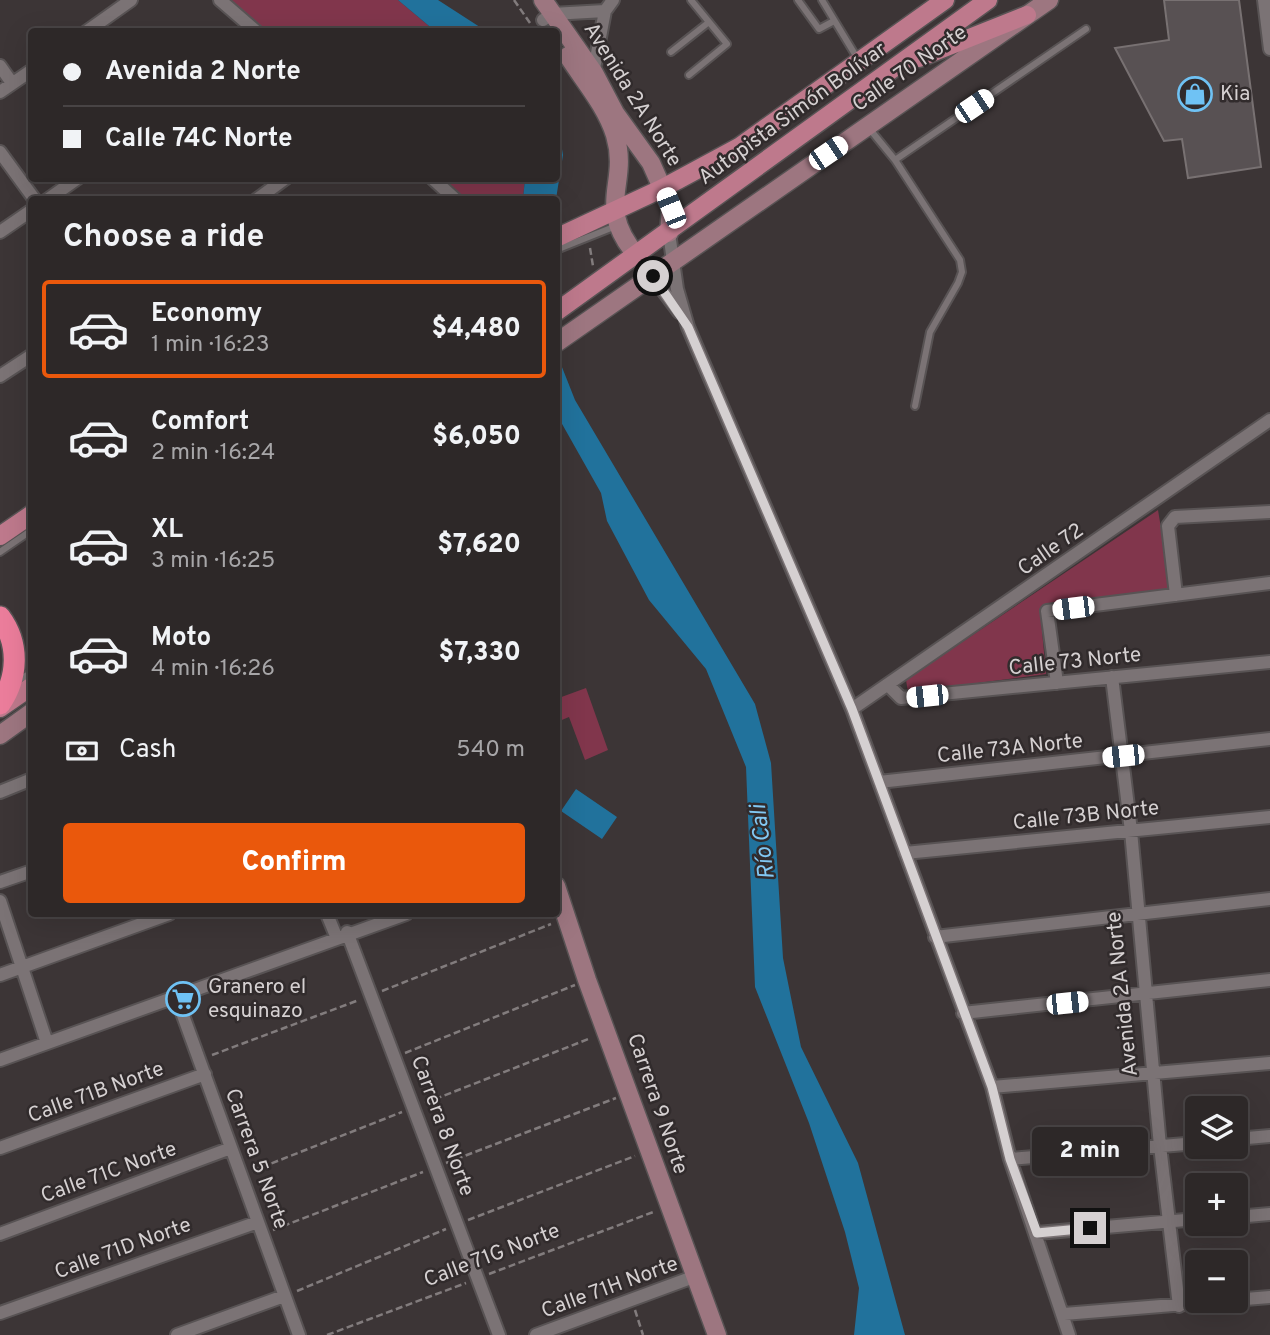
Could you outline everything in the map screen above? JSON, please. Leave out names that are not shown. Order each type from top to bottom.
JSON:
[{"type":"highway","points":[[0,617],[14,649],[9,695]]},
{"type":"main road","name":"Autopista Simón Bolívar","points":[[560,237],[587,231],[615,220],[663,188],[739,147],[944,0]]},
{"type":"main road","name":"Autopista Simón Bolívar","points":[[560,309],[596,279],[988,0]]},
{"type":"main road","points":[[897,67],[1027,15]]},
{"type":"main road","points":[[0,536],[28,517]]},
{"type":"street","points":[[92,28],[131,0]]},
{"type":"street","points":[[220,0],[252,28]]},
{"type":"street","name":"Avenida 2A Norte","points":[[528,0],[545,19]]},
{"type":"street","points":[[589,77],[605,11],[613,0]]},
{"type":"street","name":"Calle 70 Norte","points":[[560,340],[1049,0]]},
{"type":"street","points":[[1264,0],[1270,49]]},
{"type":"street","points":[[545,19],[605,11]]},
{"type":"street","name":"Avenida 2A Norte","points":[[560,39],[651,163],[663,188],[671,208],[669,228],[673,261],[680,302],[688,327]]},
{"type":"street","name":"Avenida 2A Norte","points":[[560,44],[589,77],[617,144],[615,220]]},
{"type":"street","points":[[0,66],[12,83]]},
{"type":"street","points":[[0,92],[28,72]]},
{"type":"street","points":[[0,152],[32,196]]},
{"type":"street","points":[[53,196],[72,182]]},
{"type":"street","points":[[261,196],[281,182]]},
{"type":"street","points":[[436,182],[452,196]]},
{"type":"street","points":[[0,232],[28,214]]},
{"type":"street","points":[[615,220],[634,252],[688,327],[852,709],[992,1087],[1010,1159],[1069,1335]]},
{"type":"street","points":[[0,376],[28,358]]},
{"type":"street","name":"Calle 72","points":[[852,709],[889,686],[1270,420]]},
{"type":"street","points":[[1177,595],[1168,526],[1170,521],[1175,517],[1270,512]]},
{"type":"street","points":[[1056,683],[1047,611],[1270,583]]},
{"type":"street","name":"Calle 73 Norte","points":[[889,686],[901,698],[1270,662]]},
{"type":"street","name":"Avenida 2A Norte","points":[[1112,677],[1132,831],[1145,995],[1156,1073],[1160,1146],[1179,1306]]},
{"type":"street","points":[[0,735],[28,715]]},
{"type":"street","name":"Calle 73A Norte","points":[[879,782],[1270,739]]},
{"type":"street","points":[[0,792],[28,781]]},
{"type":"street","name":"Calle 73B Norte","points":[[905,853],[1270,817]]},
{"type":"street","points":[[0,881],[28,872]]},
{"type":"street","name":"Carrera 9 Norte","points":[[560,898],[587,980],[718,1335]]},
{"type":"street","points":[[935,937],[1137,911],[1270,899]]},
{"type":"street","points":[[0,901],[47,1043]]},
{"type":"street","points":[[0,975],[161,917]]},
{"type":"street","name":"Carrera 8 Norte","points":[[329,917],[342,934],[396,1057],[499,1335]]},
{"type":"street","points":[[0,1060],[342,934],[396,917]]},
{"type":"street","points":[[963,1013],[1270,980]]},
{"type":"street","name":"Carrera 5 Norte","points":[[176,996],[299,1335]]},
{"type":"street","points":[[992,1087],[1270,1063]]},
{"type":"street","name":"Calle 71B Norte","points":[[0,1148],[205,1074]]},
{"type":"street","points":[[1248,1138],[1270,1136]]},
{"type":"street","points":[[1010,1159],[1185,1144]]},
{"type":"street","name":"Calle 71C Norte","points":[[0,1234],[232,1148]]},
{"type":"street","points":[[1248,1216],[1270,1214]]},
{"type":"street","points":[[1037,1233],[1185,1220]]},
{"type":"street","name":"Calle 71D Norte","points":[[0,1313],[258,1222]]},
{"type":"street","name":"Calle 71H Norte","points":[[536,1335],[696,1276]]},
{"type":"street","points":[[177,1335],[284,1296]]},
{"type":"street","points":[[1064,1314],[1270,1297]]},
{"type":"lane","points":[[689,75],[727,44],[691,0]]},
{"type":"lane","points":[[798,0],[820,29],[834,20]]},
{"type":"lane","points":[[822,0],[859,61]]},
{"type":"lane","points":[[671,52],[709,22]]},
{"type":"lane","points":[[895,160],[1086,29]]},
{"type":"lane","points":[[867,126],[895,160],[960,260],[962,272],[930,332],[915,407]]},
{"type":"lane","points":[[560,248],[587,231]]},
{"type":"lane","points":[[560,300],[596,279]]},
{"type":"lane","points":[[0,552],[28,533]]},
{"type":"lane","points":[[9,695],[28,675]]},
{"type":"path","points":[[514,0],[545,19]]},
{"type":"path","points":[[396,1057],[587,980]]},
{"type":"path","name":"Calle 71G Norte","points":[[327,1335],[669,1206]]},
{"type":"path","points":[[631,1300],[643,1335]]},
{"type":"shaded area","points":[[221,0],[398,0],[431,28],[255,28]]},
{"type":"shaded area","points":[[436,182],[525,182],[523,196],[452,196]]},
{"type":"shaded area","points":[[1158,510],[1171,588],[1040,609],[1046,674],[908,692],[906,680]]},
{"type":"shaded area","points":[[586,688],[608,750],[585,760],[569,717],[560,721],[560,698]]},
{"type":"water","points":[[398,0],[438,0],[481,28],[431,28]]},
{"type":"water","points":[[560,137],[563,155],[560,174]]},
{"type":"water","points":[[525,182],[559,182],[556,196],[523,196]]},
{"type":"water","name":"Río Cali","points":[[560,362],[575,400],[755,704],[771,763],[783,958],[801,1047],[858,1163],[905,1335],[854,1335],[859,1288],[845,1232],[809,1123],[755,987],[746,767],[706,669],[649,600],[607,521],[601,493],[560,420]]},
{"type":"water","points":[[576,789],[617,817],[602,839],[561,811]]},
{"type":"building","name":"Kia","points":[[1164,0],[1239,0],[1261,167],[1188,178],[1182,139],[1164,141],[1115,48],[1169,40]]},
{"type":"place","name":"Kia","points":[[1195,94]]},
{"type":"place","name":"Granero el esquinazo","points":[[183,999]]},
{"type":"route","points":[[653,276],[688,327],[852,709],[992,1087],[1010,1159],[1037,1233],[1090,1228]]}]
